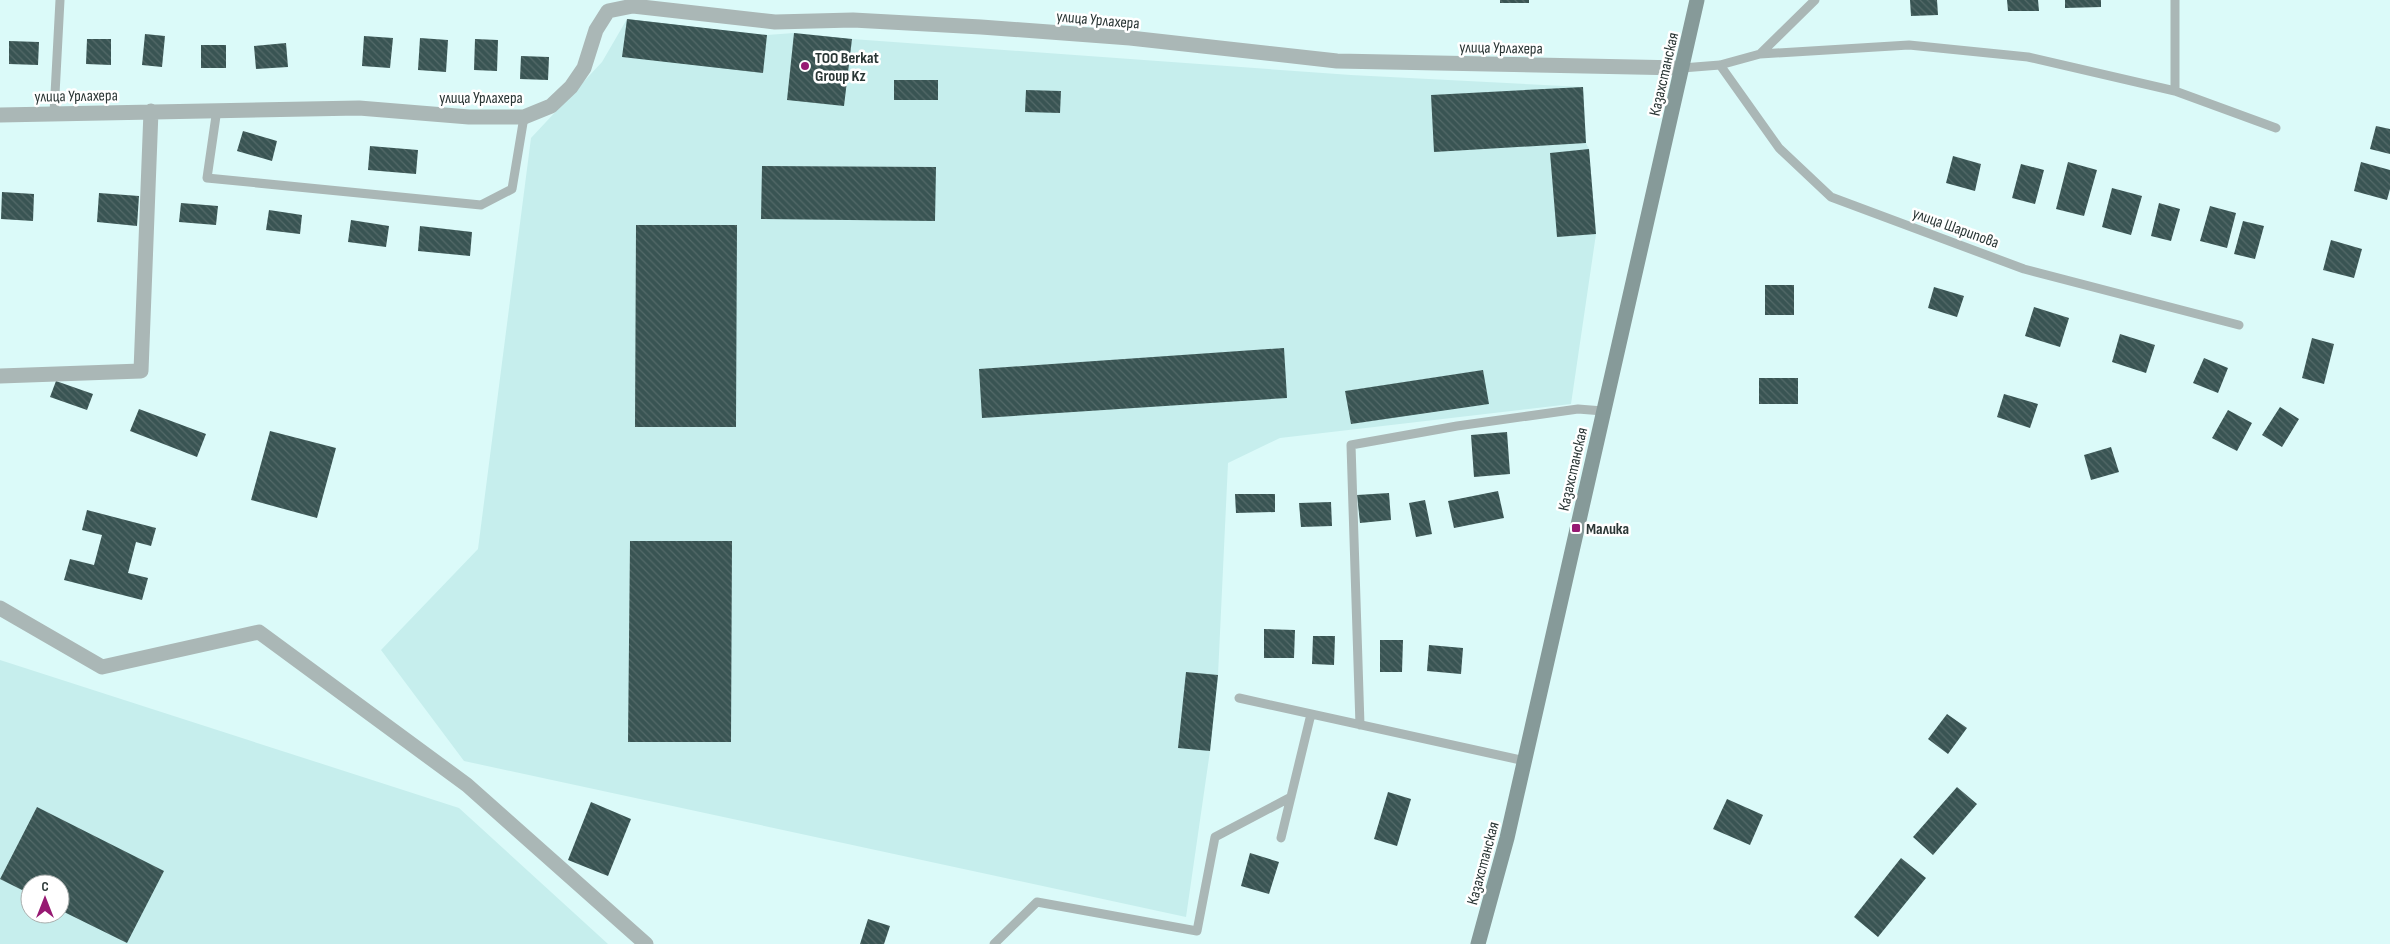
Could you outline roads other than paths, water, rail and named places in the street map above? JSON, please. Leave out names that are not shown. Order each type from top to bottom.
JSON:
[{"type":"main road","name":"Казахстанская","points":[[1478,944],[1508,838],[1697,0]]},
{"type":"street","name":"улица Урлахера","points":[[0,114],[359,108],[469,117],[524,117],[551,106],[571,88],[584,68],[596,30],[608,11],[634,6],[775,22],[853,20],[1130,38],[1337,60],[1682,68]]},
{"type":"street","points":[[0,376],[141,371],[151,111]]},
{"type":"street","points":[[0,608],[102,667],[259,632],[467,785],[646,944]]},
{"type":"lane","points":[[54,113],[60,0]]},
{"type":"lane","points":[[1760,54],[1815,0]]},
{"type":"lane","points":[[2175,0],[2175,91]]},
{"type":"lane","points":[[1682,68],[1720,65],[1760,54],[1909,45],[2028,58],[2175,91],[2276,128]]},
{"type":"lane","name":"улица Шарипова","points":[[1720,65],[1778,148],[1831,197],[2024,269],[2239,326]]},
{"type":"lane","points":[[217,109],[207,178],[481,205],[512,189],[524,117]]},
{"type":"lane","points":[[1360,725],[1351,445],[1457,426],[1569,410],[1603,411]]},
{"type":"lane","points":[[1239,698],[1525,761]]},
{"type":"lane","points":[[1282,838],[1310,714]]},
{"type":"lane","points":[[994,944],[1037,902],[1197,931],[1215,837],[1291,797]]},
{"type":"place","name":"ТОО Berkat Group Kz","points":[[805,66]]},
{"type":"place","name":"Малика","points":[[1576,528]]}]
